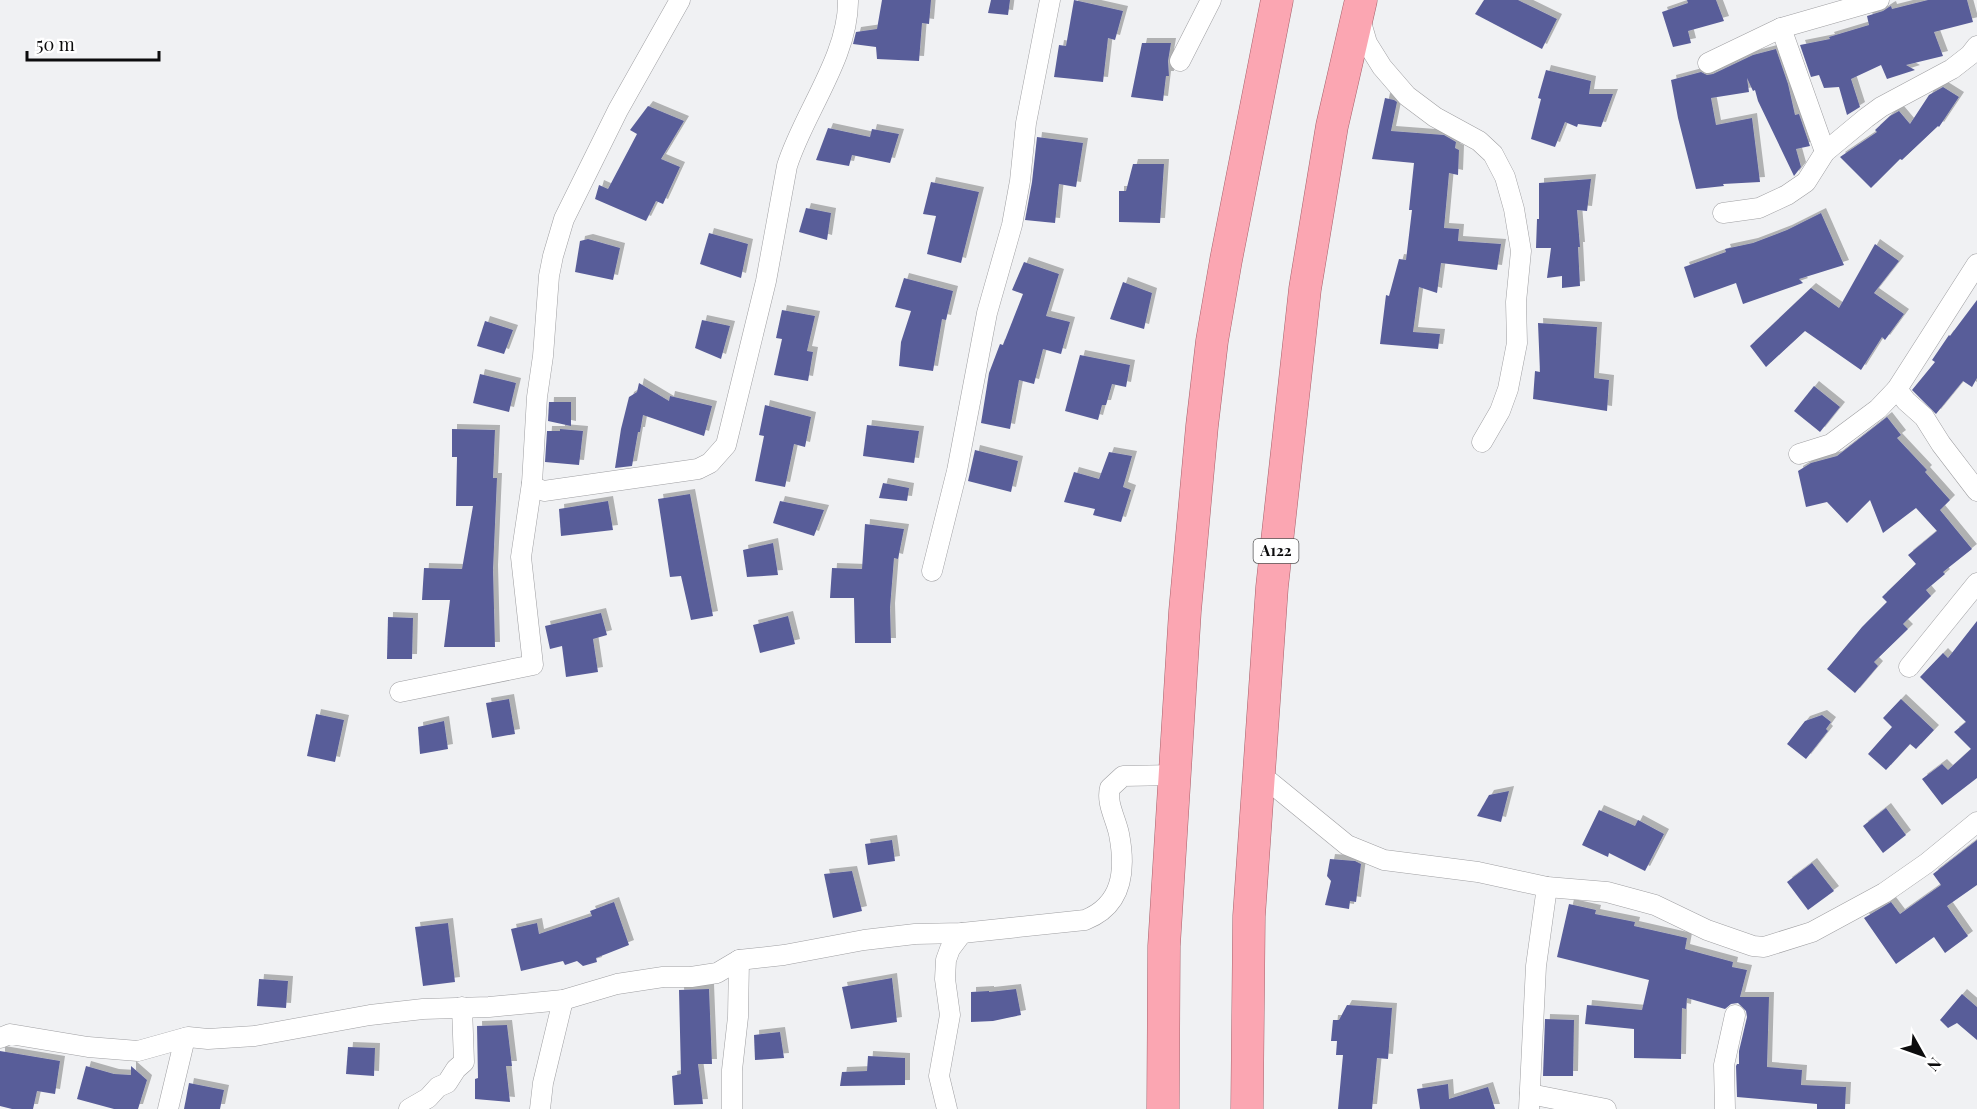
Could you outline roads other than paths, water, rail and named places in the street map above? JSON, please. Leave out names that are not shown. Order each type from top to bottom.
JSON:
[{"type":"highway","points":[[1163,1109],[1164,946],[1185,611],[1202,426],[1212,340],[1276,0]]},
{"type":"highway","name":"A122","points":[[1247,1109],[1249,915],[1272,587],[1305,289],[1332,126],[1360,7]]},
{"type":"street","points":[[400,692],[533,665],[521,557],[532,483],[537,397],[543,356],[549,276],[564,219],[618,110],[680,0]]},
{"type":"street","points":[[532,483],[536,488],[544,490],[698,469],[710,463],[726,445],[766,281],[787,166],[792,148],[834,60],[844,29],[848,0]]},
{"type":"street","points":[[932,571],[957,471],[987,313],[1012,225],[1020,181],[1026,123],[1050,0]]},
{"type":"street","points":[[1180,61],[1211,0]]},
{"type":"street","points":[[1708,63],[1781,28],[1879,0]]},
{"type":"street","points":[[1360,7],[1367,44],[1382,67],[1407,96],[1435,117],[1479,141],[1493,154],[1505,177],[1514,208],[1521,251],[1516,302],[1517,343],[1504,400],[1482,442]]},
{"type":"street","points":[[1781,28],[1825,152]]},
{"type":"street","points":[[1723,213],[1759,208],[1787,195],[1806,182],[1825,152],[1881,107],[1952,69],[1970,55],[1977,46]]},
{"type":"street","points":[[1347,60],[1382,67]]},
{"type":"street","points":[[1799,454],[1831,444],[1878,409],[1897,389],[1977,264]]},
{"type":"street","points":[[1897,389],[1906,401],[1924,417],[1941,444],[1977,491]]},
{"type":"street","points":[[1909,667],[1977,583]]},
{"type":"street","points":[[1260,774],[1347,845],[1384,860],[1478,872],[1547,887],[1607,892],[1655,905],[1707,930],[1753,946],[1764,947],[1812,932],[1884,893],[1927,863],[1977,822]]},
{"type":"street","points":[[0,1038],[10,1034],[88,1047],[138,1051],[184,1038],[208,1040],[255,1036],[370,1015],[423,1009],[489,1007],[563,1000],[617,984],[663,977],[691,977],[717,973],[739,960],[784,955],[895,936],[962,933],[1085,920],[1096,916],[1106,908],[1118,890],[1121,850],[1119,833],[1110,806],[1110,788],[1123,776],[1174,775]]},
{"type":"street","points":[[1547,887],[1536,966],[1530,1102],[1606,1109]]},
{"type":"street","points":[[947,1109],[939,1076],[950,1015],[945,979],[946,960],[962,933]]},
{"type":"street","points":[[732,1109],[732,1070],[738,1017],[739,960]]},
{"type":"street","points":[[540,1109],[543,1083],[563,1000]]},
{"type":"street","points":[[409,1109],[447,1083],[456,1069],[464,1062],[462,1007]]},
{"type":"street","points":[[1725,1109],[1724,1065],[1735,1015]]},
{"type":"street","points":[[168,1109],[184,1038]]}]
